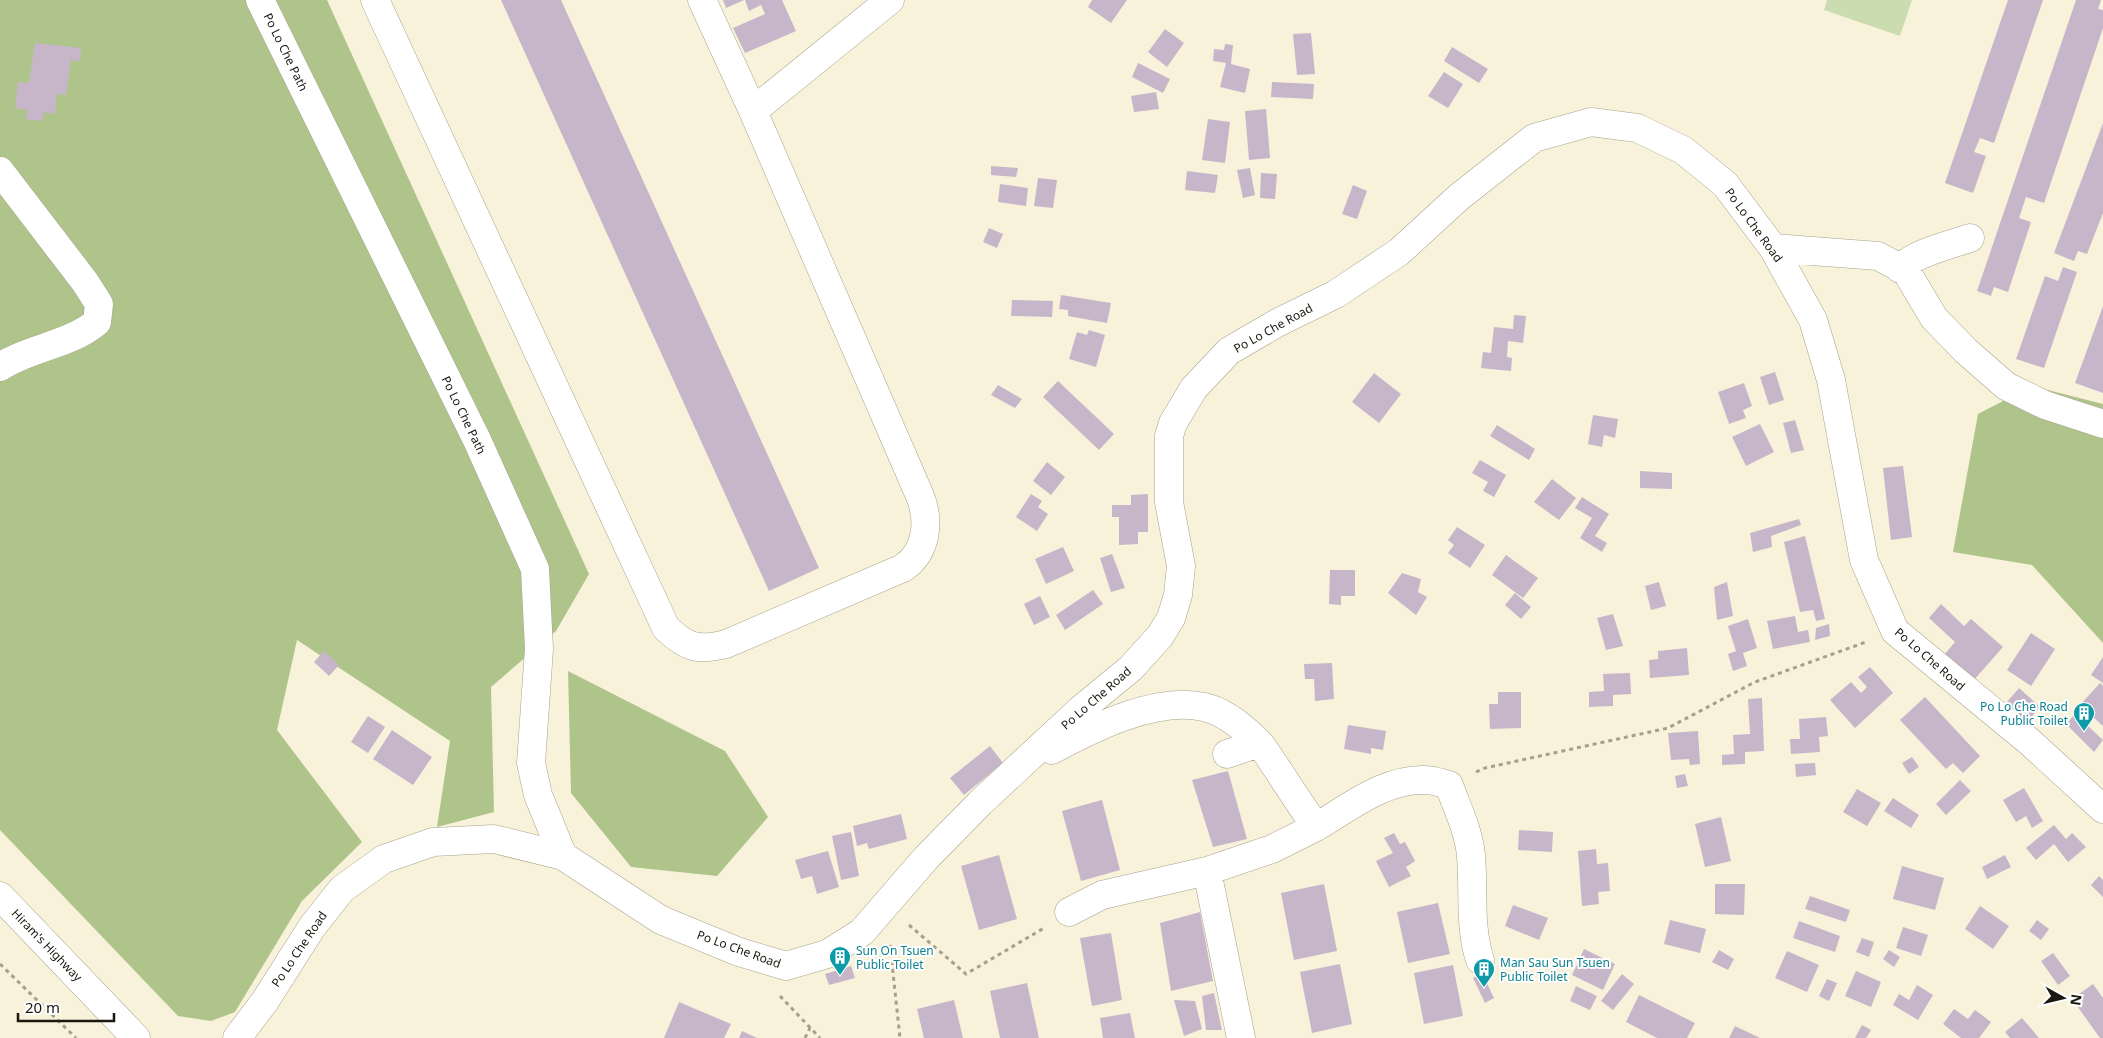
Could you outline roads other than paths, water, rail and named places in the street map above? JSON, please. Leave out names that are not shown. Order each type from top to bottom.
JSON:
[{"type":"street","name":"Po Lo Che Path","points":[[260,0],[477,440],[536,569],[539,649],[531,763],[538,795],[563,856]]},
{"type":"street","points":[[375,0],[666,628],[676,638],[692,647],[710,648],[726,644],[903,568],[920,551],[926,525],[924,506],[920,496],[753,111],[702,0]]},
{"type":"street","points":[[753,111],[890,0]]},
{"type":"street","name":"Po Lo Che Road","points":[[236,1038],[265,1001],[312,927],[342,889],[384,859],[433,842],[494,839],[563,856],[661,920],[739,952],[786,966],[827,954],[862,932],[926,858],[980,803],[1080,710],[1130,668],[1160,636],[1171,618],[1178,595],[1181,566],[1169,502],[1169,436],[1172,423],[1194,388],[1229,352],[1278,323],[1336,294],[1399,252],[1459,197],[1534,138],[1591,122],[1637,128],[1683,150],[1725,184],[1773,248],[1813,320],[1831,380],[1864,560],[1895,631],[2031,743],[2103,809]]},
{"type":"street","points":[[0,171],[85,282],[99,304],[97,322],[86,331],[12,360],[0,367]]},
{"type":"street","points":[[1900,269],[1904,264],[1925,254],[1970,238]]},
{"type":"street","points":[[1773,248],[1878,256],[1906,271],[1934,318],[1966,352],[2006,386],[2045,406],[2103,424]]},
{"type":"street","points":[[1020,767],[1083,734],[1131,713],[1177,705],[1206,707],[1228,719],[1259,744],[1316,827]]},
{"type":"street","points":[[1227,754],[1259,744]]},
{"type":"street","points":[[1070,912],[1102,895],[1208,871],[1272,849],[1316,827],[1371,794],[1405,781],[1426,780],[1449,785],[1469,847],[1474,931],[1480,960]]},
{"type":"street","points":[[1208,871],[1241,1038]]},
{"type":"street","name":"Hiram's Highway","points":[[0,896],[136,1038]]},
{"type":"place","name":"Po Lo Che Road Public Toilet","points":[[2084,732]]},
{"type":"place","name":"Sun On Tsuen Public Toilet","points":[[840,976]]},
{"type":"place","name":"Man Sau Sun Tsuen Public Toilet","points":[[1484,988]]}]
